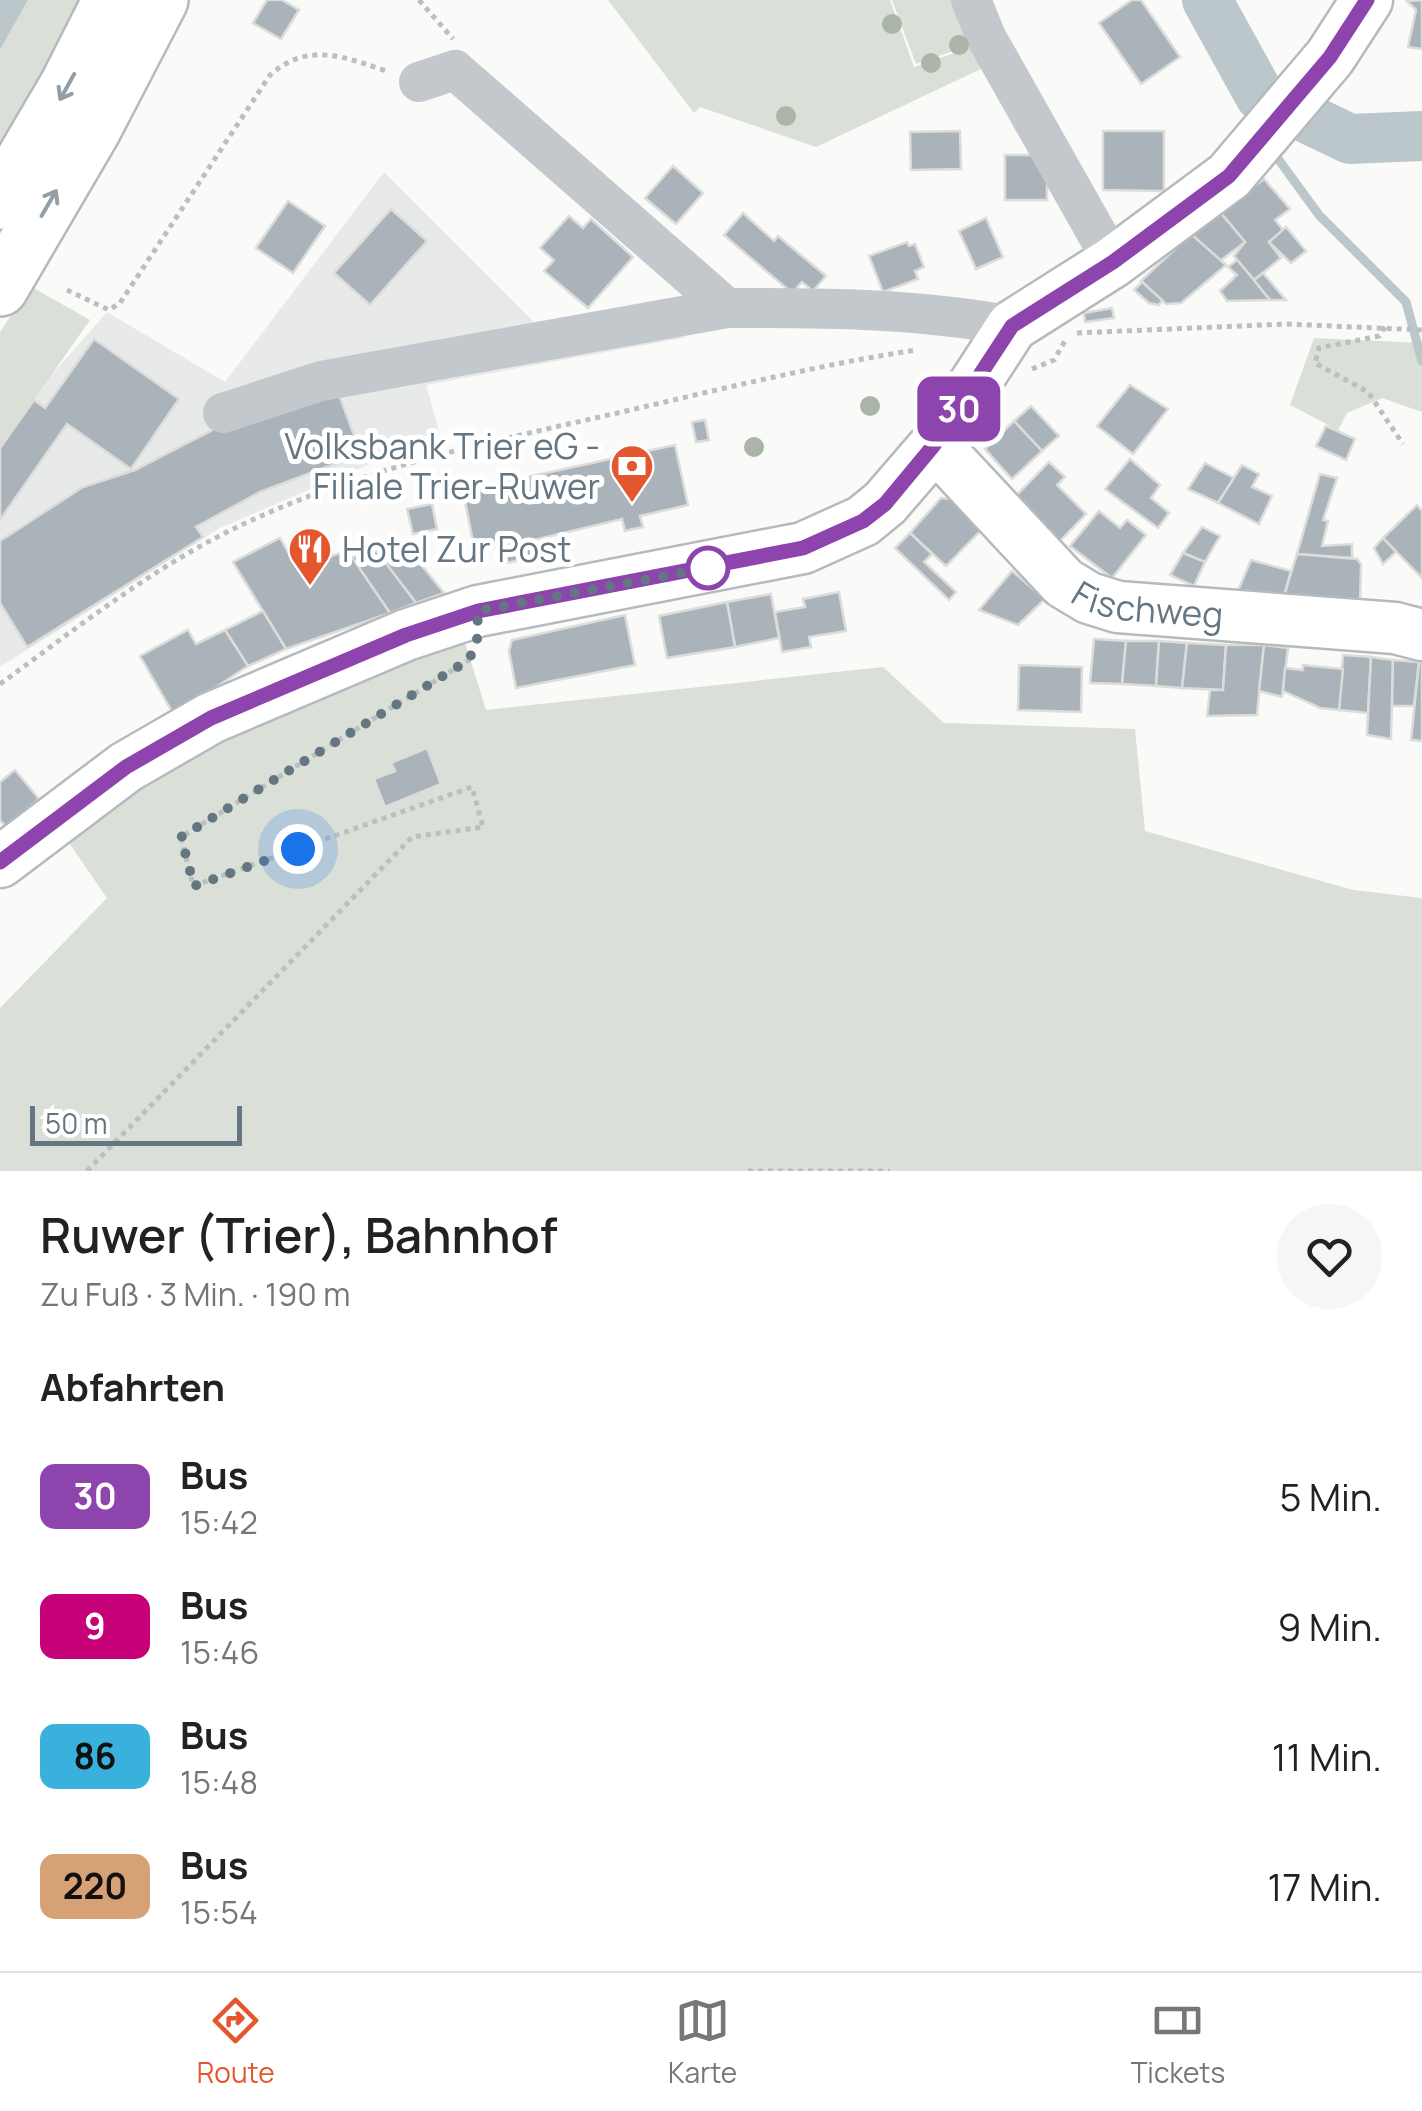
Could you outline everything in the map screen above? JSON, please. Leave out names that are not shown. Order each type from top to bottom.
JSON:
[{"type":"highway","points":[[0,201],[68,85],[111,0]]},
{"type":"highway","points":[[0,288],[93,129],[160,0]]},
{"type":"main road","points":[[0,862],[126,767],[211,718],[406,635],[478,611],[803,548],[863,521],[885,504],[934,445],[1012,326],[1113,262],[1229,176],[1330,57],[1367,0]]},
{"type":"main road","name":"Fischweg","points":[[934,445],[1064,582],[1089,598],[1118,607],[1395,628],[1422,635]]},
{"type":"street","points":[[971,0],[986,37],[1113,262]]},
{"type":"street","points":[[419,82],[455,70],[727,308]]},
{"type":"street","points":[[223,412],[321,380],[727,308],[859,308],[958,316],[1012,326]]},
{"type":"path","points":[[66,290],[109,310],[120,303],[270,75],[283,63],[304,54],[325,53],[419,82]]},
{"type":"path","points":[[1069,334],[1287,324],[1422,330]]},
{"type":"path","points":[[1388,327],[1379,336],[1318,348],[1315,363],[1368,392],[1403,444]]},
{"type":"path","points":[[0,684],[212,541],[323,490],[512,436],[812,369],[932,347]]},
{"type":"path","points":[[87,1171],[412,837],[482,826],[472,788],[194,886],[181,837],[469,660],[477,640],[478,611]]},
{"type":"path","points":[[748,1171],[890,1171]]},
{"type":"shaded area","points":[[0,0],[28,0],[0,50]]},
{"type":"shaded area","points":[[28,0],[85,0],[0,156],[0,50]]},
{"type":"shaded area","points":[[608,0],[890,0],[914,67],[974,46],[985,67],[816,147],[700,107],[694,113]]},
{"type":"shaded area","points":[[892,0],[969,0],[984,40],[916,64]]},
{"type":"shaded area","points":[[384,172],[541,329],[689,337],[426,385],[440,434],[220,528],[0,667],[0,434],[107,312],[225,382]]},
{"type":"shaded area","points":[[30,286],[90,320],[0,448],[0,332]]},
{"type":"shaded area","points":[[1314,338],[1422,343],[1422,412],[1382,398],[1347,413],[1338,430],[1290,405]]},
{"type":"shaded area","points":[[459,623],[486,710],[883,667],[944,723],[1135,729],[1145,831],[1353,890],[1422,898],[1422,1171],[0,1171],[0,1008],[107,898],[54,821]]},
{"type":"building","points":[[267,0],[282,0],[299,10],[281,39],[253,23]]},
{"type":"building","points":[[1132,0],[1141,0],[1180,57],[1141,84],[1099,23]]},
{"type":"building","points":[[1422,0],[1422,49],[1408,47],[1416,10],[1407,1]]},
{"type":"building","points":[[960,131],[961,169],[911,170],[910,132]]},
{"type":"building","points":[[1103,131],[1164,131],[1164,191],[1103,190]]},
{"type":"building","points":[[1005,155],[1047,155],[1047,200],[1005,200]]},
{"type":"building","points":[[673,166],[703,193],[676,224],[645,198]]},
{"type":"building","points":[[1264,179],[1290,209],[1275,220],[1284,231],[1269,242],[1281,258],[1254,280],[1234,256],[1245,242],[1220,212]]},
{"type":"building","points":[[288,201],[325,226],[293,273],[256,248]]},
{"type":"building","points":[[391,209],[427,241],[370,305],[334,273]]},
{"type":"building","points":[[1220,212],[1245,242],[1220,261],[1191,234]]},
{"type":"building","points":[[743,213],[774,241],[778,236],[826,276],[813,291],[802,282],[792,293],[724,235]]},
{"type":"building","points":[[569,216],[583,228],[591,219],[633,257],[588,308],[544,271],[554,260],[540,248]]},
{"type":"building","points":[[986,218],[1003,257],[976,269],[959,231]]},
{"type":"building","points":[[1286,227],[1306,251],[1291,263],[1269,242]]},
{"type":"building","points":[[1191,234],[1226,265],[1181,303],[1166,304],[1141,281]]},
{"type":"building","points":[[907,242],[909,246],[915,244],[924,267],[915,271],[918,279],[883,292],[869,256]]},
{"type":"building","points":[[1237,260],[1270,300],[1227,301],[1220,291],[1237,275],[1228,267]]},
{"type":"building","points":[[1263,273],[1286,300],[1270,300],[1254,280]]},
{"type":"building","points":[[1142,282],[1162,300],[1159,305],[1149,303],[1134,290]]},
{"type":"building","points":[[1112,308],[1114,318],[1085,322],[1084,313]]},
{"type":"building","points":[[94,339],[179,399],[131,469],[67,424],[0,520],[0,448],[34,400],[45,408]]},
{"type":"building","points":[[1130,385],[1168,409],[1133,454],[1097,426]]},
{"type":"building","points":[[337,389],[361,454],[260,492],[196,527],[203,537],[27,647],[0,603],[0,541],[83,487],[135,470],[234,419]]},
{"type":"building","points":[[1031,406],[1059,436],[1042,451],[1014,421]]},
{"type":"building","points":[[705,420],[709,440],[696,442],[692,422]]},
{"type":"building","points":[[1014,421],[1042,451],[1012,479],[985,449]]},
{"type":"building","points":[[1326,426],[1355,439],[1346,460],[1316,446]]},
{"type":"building","points":[[675,445],[688,505],[640,516],[643,527],[625,531],[622,519],[534,540],[537,556],[507,563],[503,545],[475,552],[463,491]]},
{"type":"building","points":[[1130,459],[1160,485],[1151,498],[1169,513],[1158,528],[1105,489]]},
{"type":"building","points":[[1049,462],[1065,477],[1057,485],[1086,514],[1058,543],[1012,500]]},
{"type":"building","points":[[1205,463],[1234,478],[1218,503],[1188,489]]},
{"type":"building","points":[[1242,465],[1259,474],[1252,487],[1272,496],[1259,524],[1218,503]]},
{"type":"building","points":[[1320,474],[1337,478],[1323,520],[1328,521],[1322,546],[1352,544],[1352,558],[1297,554]]},
{"type":"building","points":[[941,498],[960,500],[986,525],[946,566],[910,533]]},
{"type":"building","points":[[432,504],[437,529],[413,534],[407,509]]},
{"type":"building","points":[[1417,505],[1422,511],[1422,578],[1383,538]]},
{"type":"building","points":[[1099,511],[1120,528],[1127,520],[1146,535],[1112,578],[1070,546]]},
{"type":"building","points":[[1202,527],[1220,536],[1205,562],[1183,553]]},
{"type":"building","points":[[910,533],[932,554],[924,562],[956,592],[949,600],[895,548]]},
{"type":"building","name":"Hotel Zur Post","points":[[280,538],[292,559],[298,555],[312,563],[343,552],[346,559],[352,557],[390,613],[286,649],[233,562]]},
{"type":"building","points":[[1383,538],[1396,552],[1383,564],[1374,548]]},
{"type":"building","points":[[401,540],[444,593],[416,603],[375,549]]},
{"type":"building","points":[[375,549],[416,603],[390,613],[352,557]]},
{"type":"building","points":[[1183,553],[1205,562],[1194,586],[1170,575]]},
{"type":"building","points":[[1297,554],[1357,559],[1361,564],[1360,603],[1283,599]]},
{"type":"building","points":[[1251,560],[1291,571],[1283,599],[1237,593]]},
{"type":"building","points":[[1012,571],[1045,599],[1018,625],[979,610]]},
{"type":"building","points":[[839,592],[846,631],[809,637],[811,647],[782,652],[775,612],[805,607],[803,599]]},
{"type":"building","points":[[771,594],[779,638],[735,647],[727,602]]},
{"type":"building","points":[[727,602],[735,647],[667,658],[659,616]]},
{"type":"building","points":[[263,611],[286,649],[248,666],[225,630]]},
{"type":"building","points":[[625,615],[635,665],[516,688],[509,651],[512,640]]},
{"type":"building","points":[[188,630],[196,644],[225,630],[248,666],[174,715],[140,656]]},
{"type":"building","points":[[1094,639],[1126,641],[1122,684],[1090,683]]},
{"type":"building","points":[[1126,641],[1159,641],[1156,686],[1122,684]]},
{"type":"building","points":[[1159,641],[1187,643],[1182,688],[1156,686]]},
{"type":"building","points":[[1187,643],[1226,645],[1223,690],[1182,688]]},
{"type":"building","points":[[1226,645],[1264,645],[1257,715],[1207,716],[1210,690],[1223,690]]},
{"type":"building","points":[[1264,645],[1288,648],[1282,697],[1259,691]]},
{"type":"building","points":[[1343,655],[1371,657],[1368,713],[1339,710]]},
{"type":"building","points":[[1371,657],[1393,660],[1391,739],[1367,735]]},
{"type":"building","points":[[1393,660],[1419,662],[1414,706],[1392,706]]},
{"type":"building","points":[[1422,662],[1422,741],[1411,740]]},
{"type":"building","points":[[1019,665],[1082,667],[1081,712],[1018,710]]},
{"type":"building","points":[[1303,665],[1343,669],[1339,710],[1320,708],[1283,691],[1285,668],[1303,670]]},
{"type":"building","points":[[427,748],[441,784],[385,807],[374,779],[395,771],[391,763]]},
{"type":"building","points":[[15,770],[39,799],[6,827],[0,820],[0,782]]},
{"type":"waterway","points":[[1207,0],[1260,96],[1350,139],[1422,136]]},
{"type":"waterway","points":[[1273,152],[1319,215],[1406,302],[1422,361]]},
{"type":"bus line","name":"30","points":[[0,862],[126,767],[211,718],[406,635],[478,611],[803,548],[863,521],[914,472],[1012,326],[1113,262],[1229,176],[1330,57],[1367,0]]},
{"type":"place","name":"Volksbank Trier eG - Filiale Trier-Ruwer","points":[[632,504]]},
{"type":"place","name":"Hotel Zur Post","points":[[310,587]]},
{"type":"route","points":[[298,849],[194,886],[181,837],[469,660],[477,640],[478,611],[708,568]]}]
